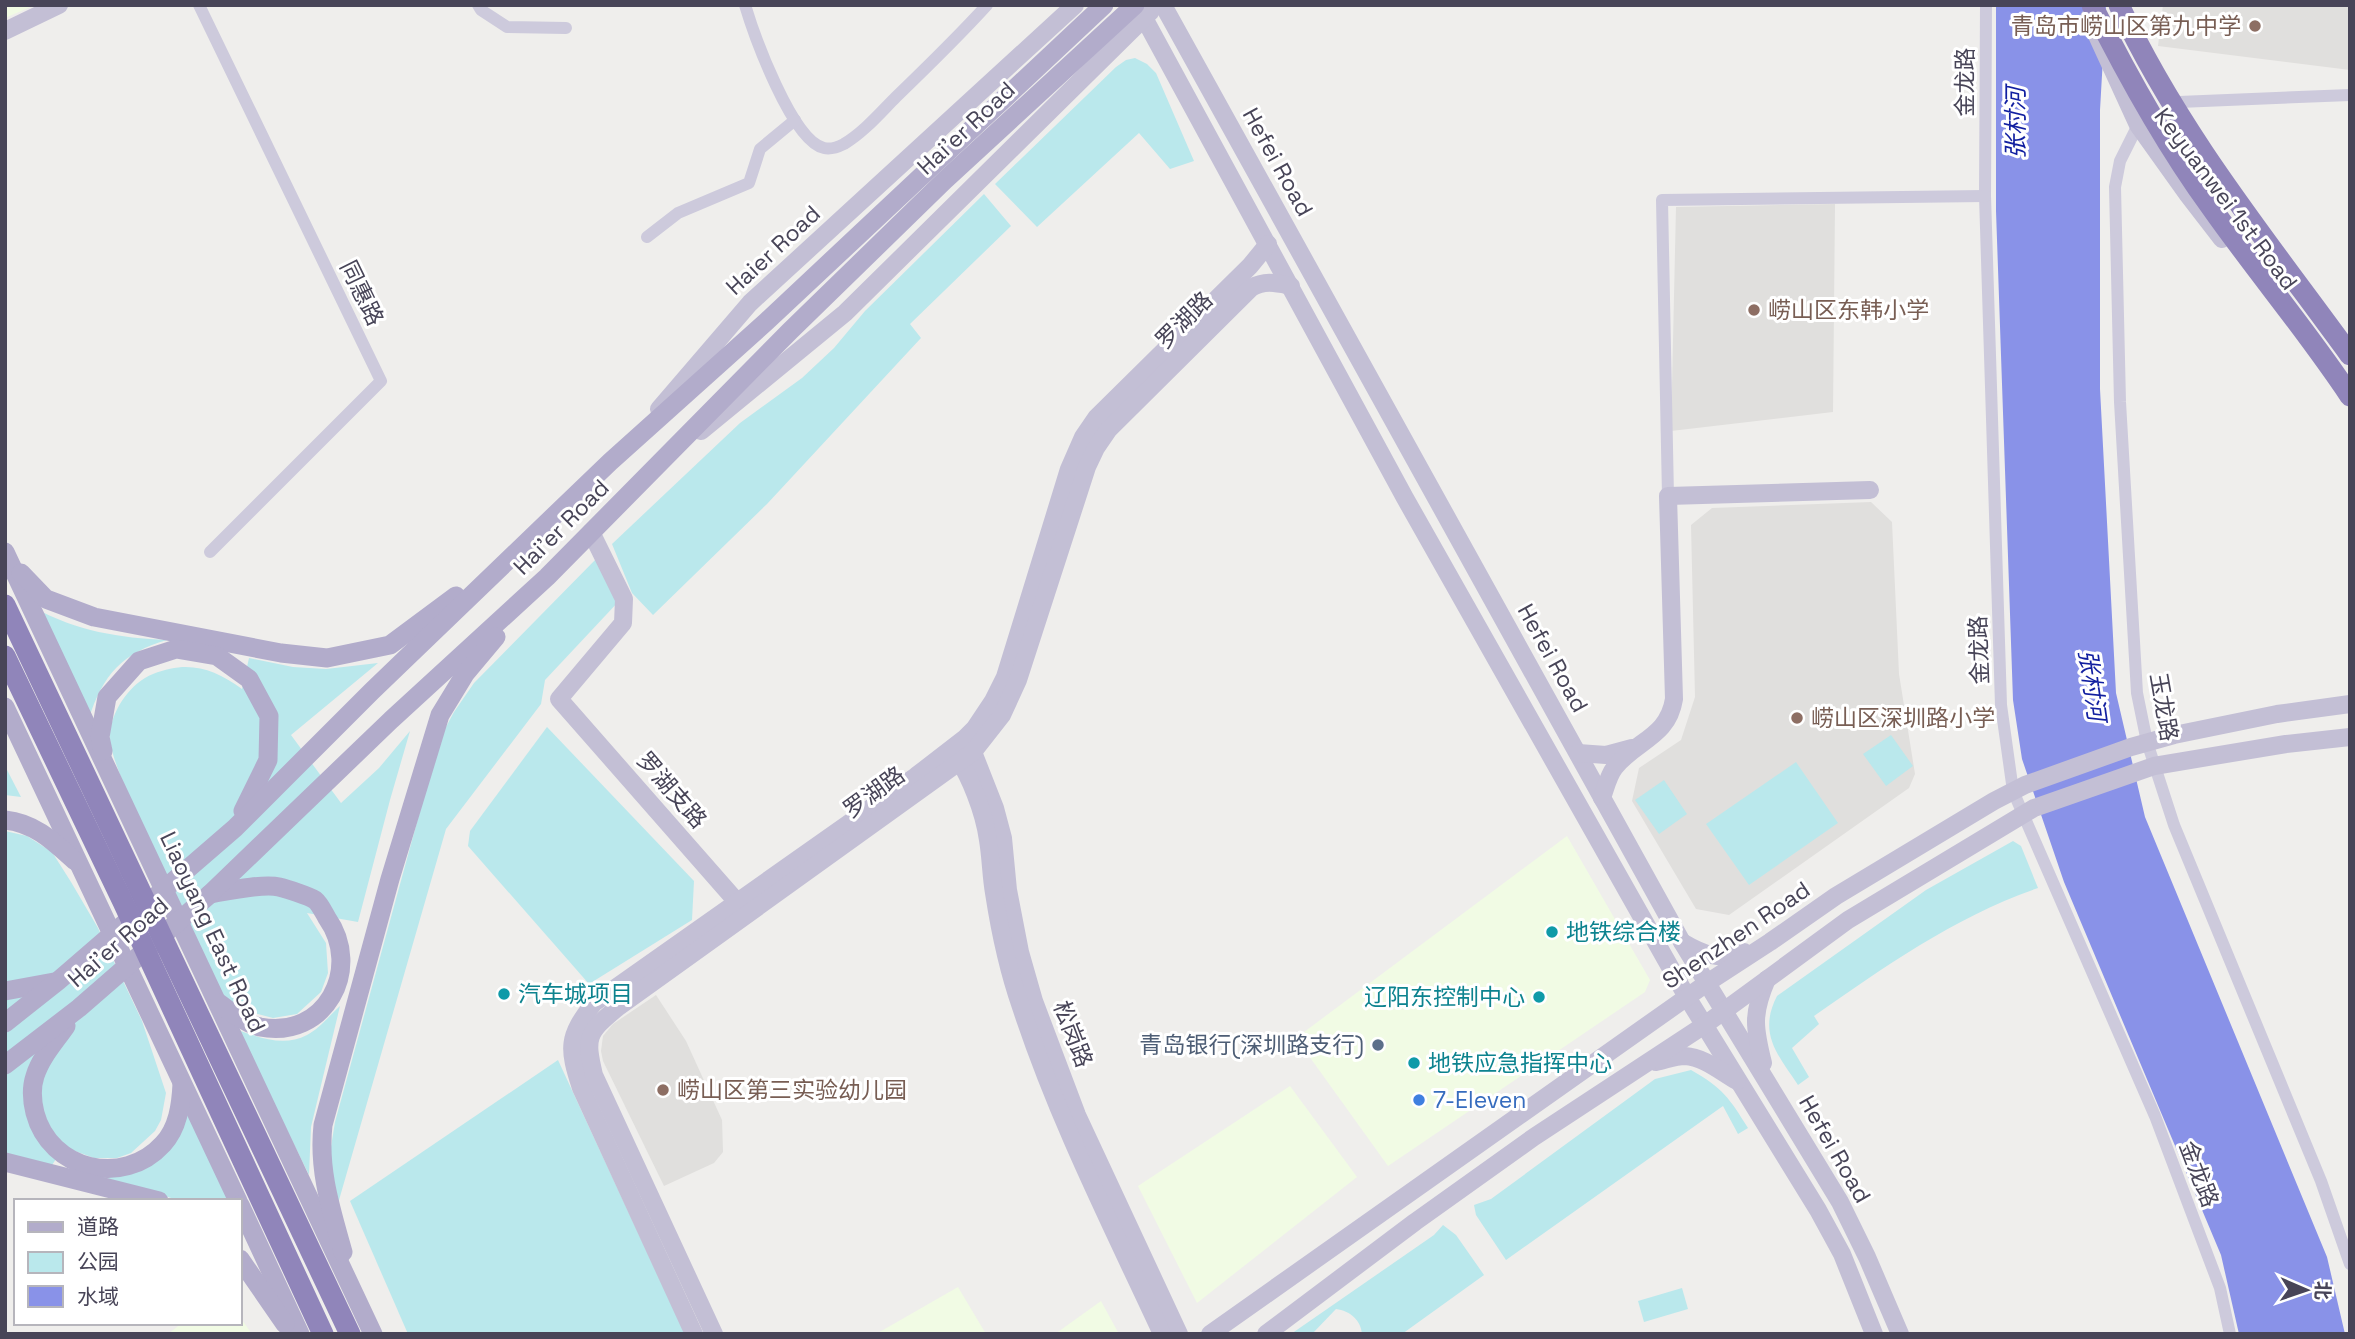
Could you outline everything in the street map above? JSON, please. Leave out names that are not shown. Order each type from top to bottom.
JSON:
[{"type":"highway","points":[[2077,5],[2123,66]]},
{"type":"highway","points":[[2092,5],[2123,66],[2210,206],[2350,396]]},
{"type":"highway","points":[[2122,5],[2135,34],[2216,171],[2350,355]]},
{"type":"highway","name":"Liaoyang East Road","points":[[5,605],[350,1334]]},
{"type":"highway","points":[[5,656],[123,902],[323,1334]]},
{"type":"main road","name":"Hai'er Road","points":[[628,445],[767,321],[1104,5]]},
{"type":"main road","name":"Hai'er Road","points":[[5,1065],[79,1008],[210,894],[391,720],[547,577],[790,331],[946,180],[1143,8]]},
{"type":"main road","name":"Haier Road","points":[[522,548],[628,445]]},
{"type":"main road","name":"Hai'er Road","points":[[5,1023],[58,981],[235,828],[372,691],[522,548]]},
{"type":"main road","points":[[7,556],[46,599],[94,617],[281,653],[327,658],[390,645],[522,548]]},
{"type":"main road","name":"Liaoyang East Road","points":[[7,556],[371,1334]]},
{"type":"main road","points":[[361,1312],[326,1193],[321,1148],[323,1125],[390,879],[440,715],[465,674],[547,577]]},
{"type":"main road","points":[[104,761],[100,737],[107,697],[139,661],[176,649],[217,656],[249,679],[269,716],[268,760],[235,828]]},
{"type":"main road","points":[[5,706],[237,1199]]},
{"type":"main road","points":[[5,820],[46,834],[82,868]]},
{"type":"main road","points":[[210,894],[277,886],[315,900],[336,930],[343,959],[339,980],[330,1002],[316,1015],[300,1024],[280,1028],[260,1027],[240,1019],[217,1002]]},
{"type":"main road","points":[[5,992],[58,981]]},
{"type":"main road","points":[[79,1008],[42,1059],[34,1078],[32,1100],[39,1128],[54,1149],[72,1161],[94,1168],[129,1165],[151,1156],[165,1143],[175,1127],[180,1112],[182,1083]]},
{"type":"main road","points":[[5,1162],[151,1199]]},
{"type":"main road","points":[[242,1209],[300,1334]]},
{"type":"main road","points":[[242,1262],[292,1334]]},
{"type":"street","points":[[5,31],[59,5]]},
{"type":"street","name":"同惠路","points":[[199,5],[381,381],[210,551]]},
{"type":"street","points":[[478,5],[507,27],[566,28]]},
{"type":"street","points":[[745,5],[755,37],[783,100],[804,134],[821,148],[827,149],[841,145],[872,120],[987,5]]},
{"type":"street","name":"Haier Road","points":[[628,445],[750,303],[1075,5]]},
{"type":"street","name":"Hefei Road","points":[[1163,5],[1682,942],[1840,1202],[1900,1334]]},
{"type":"street","name":"金龙路","points":[[1986,5],[1985,196],[2001,705],[2019,788],[2155,1116],[2220,1288],[2230,1334]]},
{"type":"street","name":"Keyuanwei 1st Road","points":[[2084,5],[2138,125],[2188,195],[2277,308],[2350,410]]},
{"type":"street","points":[[2132,5],[2135,34]]},
{"type":"street","points":[[647,476],[845,313],[1143,8]]},
{"type":"street","name":"Hefei Road","points":[[1143,8],[1405,498],[1687,997],[1706,1024],[1842,1254],[1874,1334]]},
{"type":"street","name":"Keyuanwei 1st Road","points":[[2135,34],[2248,204],[2350,345]]},
{"type":"street","points":[[2179,102],[2350,95]]},
{"type":"street","points":[[647,237],[678,213],[749,183],[760,149],[795,120]]},
{"type":"street","name":"玉龙路","points":[[2138,125],[2120,161],[2115,187],[2122,429],[2139,744],[2321,1181],[2350,1264]]},
{"type":"street","points":[[1602,798],[1614,768],[1636,747],[1661,729],[1667,722],[1674,699],[1662,200],[1985,196]]},
{"type":"street","points":[[714,1334],[594,1075],[587,1048],[595,1026],[742,908],[962,750],[1005,677],[1069,469],[1083,437],[1096,418],[1250,266],[1268,244]]},
{"type":"street","name":"罗湖路","points":[[962,750],[1002,715],[1018,680],[1087,467],[1109,429],[1251,288],[1271,282],[1291,286]]},
{"type":"street","points":[[1668,496],[1870,490]]},
{"type":"street","name":"罗湖支路","points":[[591,532],[624,599],[622,623],[559,699],[742,908]]},
{"type":"street","name":"Shenzhen Road","points":[[1210,1334],[1707,983],[1836,896],[2019,788],[2139,744],[2277,714],[2350,704]]},
{"type":"street","points":[[1266,1334],[1523,1145],[1706,1024],[1848,920],[2029,811],[2147,768],[2286,744],[2350,737]]},
{"type":"street","points":[[1578,753],[1606,755],[1636,747]]},
{"type":"street","name":"松岗路","points":[[962,750],[989,840],[993,891],[1006,957],[1020,1007],[1064,1124],[1162,1334]]},
{"type":"street","name":"松岗路","points":[[962,750],[998,818],[1003,838],[1010,903],[1034,1001],[1077,1115],[1179,1334]]},
{"type":"street","points":[[694,1334],[581,1088],[571,1058],[573,1037],[580,1020],[594,1003],[742,908]]},
{"type":"street","points":[[1682,942],[1718,957],[1732,956],[1770,942]]},
{"type":"street","points":[[1765,1077],[1755,1028],[1758,1005],[1768,978]]},
{"type":"street","points":[[1645,1064],[1674,1057],[1693,1057],[1740,1083]]},
{"type":"shaded area","points":[[5,5],[35,5],[5,18]]},
{"type":"shaded area","name":"青岛市崂山区第九中学","points":[[2163,5],[2350,5],[2350,70],[2158,46]]},
{"type":"shaded area","name":"崂山区东韩小学","points":[[1835,204],[1833,412],[1671,431],[1676,207]]},
{"type":"shaded area","name":"崂山区深圳路小学","points":[[1871,502],[1892,522],[1899,674],[1915,774],[1909,788],[1729,915],[1696,909],[1632,801],[1639,768],[1681,740],[1695,697],[1691,525],[1712,508]]},
{"type":"shaded area","points":[[1567,836],[1650,980],[1645,992],[1388,1166],[1296,1038]]},
{"type":"shaded area","name":"崂山区第三实验幼儿园","points":[[656,995],[686,1041],[722,1120],[723,1152],[714,1163],[664,1186],[603,1061],[601,1051],[603,1036],[613,1024]]},
{"type":"shaded area","points":[[1290,1086],[1357,1177],[1197,1303],[1138,1186]]},
{"type":"shaded area","points":[[958,1287],[986,1334],[876,1334]]},
{"type":"shaded area","points":[[1101,1301],[1119,1334],[1055,1334]]},
{"type":"shaded area","points":[[242,1320],[252,1334],[168,1334],[179,1325],[242,1325]]},
{"type":"green space","points":[[1135,58],[1156,73],[1194,161],[1170,169],[1139,133],[1037,227],[995,184],[1116,67]]},
{"type":"green space","points":[[984,194],[1011,226],[910,324],[921,338],[767,504],[653,615],[632,593],[612,544],[740,423],[802,378],[834,348],[865,311]]},
{"type":"green space","points":[[597,558],[620,600],[545,680],[541,704],[446,829],[337,1207],[329,1159],[335,1122],[440,738],[474,683]]},
{"type":"green space","points":[[35,608],[82,628],[167,640],[138,652],[116,668],[101,690],[89,718]]},
{"type":"green space","points":[[249,658],[293,667],[326,669],[378,663],[291,735],[341,803],[379,768],[410,731],[358,922],[307,913],[326,943],[328,973],[321,992],[297,1014],[273,1018],[246,1011],[222,995],[128,793],[110,742],[115,713],[131,690],[145,678],[178,667],[200,668],[221,676],[242,689]]},
{"type":"green space","points":[[547,727],[694,881],[692,920],[589,984],[468,846],[470,831]]},
{"type":"green space","points":[[1891,735],[1913,766],[1886,786],[1863,754]]},
{"type":"green space","points":[[1796,762],[1838,823],[1749,885],[1706,824]]},
{"type":"green space","points":[[5,766],[21,797],[5,795]]},
{"type":"green space","points":[[1664,780],[1687,814],[1659,834],[1635,800]]},
{"type":"green space","points":[[5,831],[27,836],[52,852],[98,928],[142,1021],[166,1093],[161,1120],[155,1131],[131,1153],[117,1158],[94,1158],[64,1147],[52,1165],[5,1153]]},
{"type":"green space","points":[[2013,841],[2021,846],[2038,888],[1978,913],[1922,944],[1814,1016],[1819,1024],[1792,1048],[1809,1077],[1798,1085],[1772,1043],[1769,1021],[1777,996],[1926,890]]},
{"type":"green space","points":[[340,1006],[311,1127],[309,1175],[238,1030],[272,1040],[298,1039],[316,1029]]},
{"type":"green space","points":[[558,1060],[685,1334],[408,1334],[350,1201]]},
{"type":"green space","points":[[1691,1070],[1724,1094],[1748,1128],[1738,1134],[1723,1106],[1506,1260],[1476,1215],[1474,1205],[1491,1199],[1655,1079]]},
{"type":"green space","points":[[187,1106],[230,1199],[174,1199],[90,1173],[130,1169]]},
{"type":"green space","points":[[1443,1225],[1456,1235],[1484,1275],[1402,1334],[1362,1334],[1354,1317],[1336,1309],[1312,1334],[1291,1334],[1434,1235]]},
{"type":"green space","points":[[1682,1288],[1688,1309],[1644,1322],[1638,1301]]},
{"type":"water","name":"张村河","points":[[1996,5],[2106,5],[2100,110],[2100,389],[2116,693],[2145,817],[2327,1257],[2345,1334],[2239,1334],[2221,1255],[2064,882],[2022,759],[2013,700],[1996,211]]},
{"type":"place","name":"青岛市崂山区第九中学","points":[[2255,26]]},
{"type":"place","name":"崂山区东韩小学","points":[[1754,310]]},
{"type":"place","name":"崂山区深圳路小学","points":[[1797,718]]},
{"type":"place","name":"地铁综合楼","points":[[1552,932]]},
{"type":"place","name":"汽车城项目","points":[[504,994]]},
{"type":"place","name":"辽阳东控制中心","points":[[1539,997]]},
{"type":"place","name":"青岛银行(深圳路支行)","points":[[1378,1045]]},
{"type":"place","name":"地铁应急指挥中心","points":[[1414,1063]]},
{"type":"place","name":"崂山区第三实验幼儿园","points":[[663,1090]]},
{"type":"place","name":"7-Eleven","points":[[1419,1100]]}]
